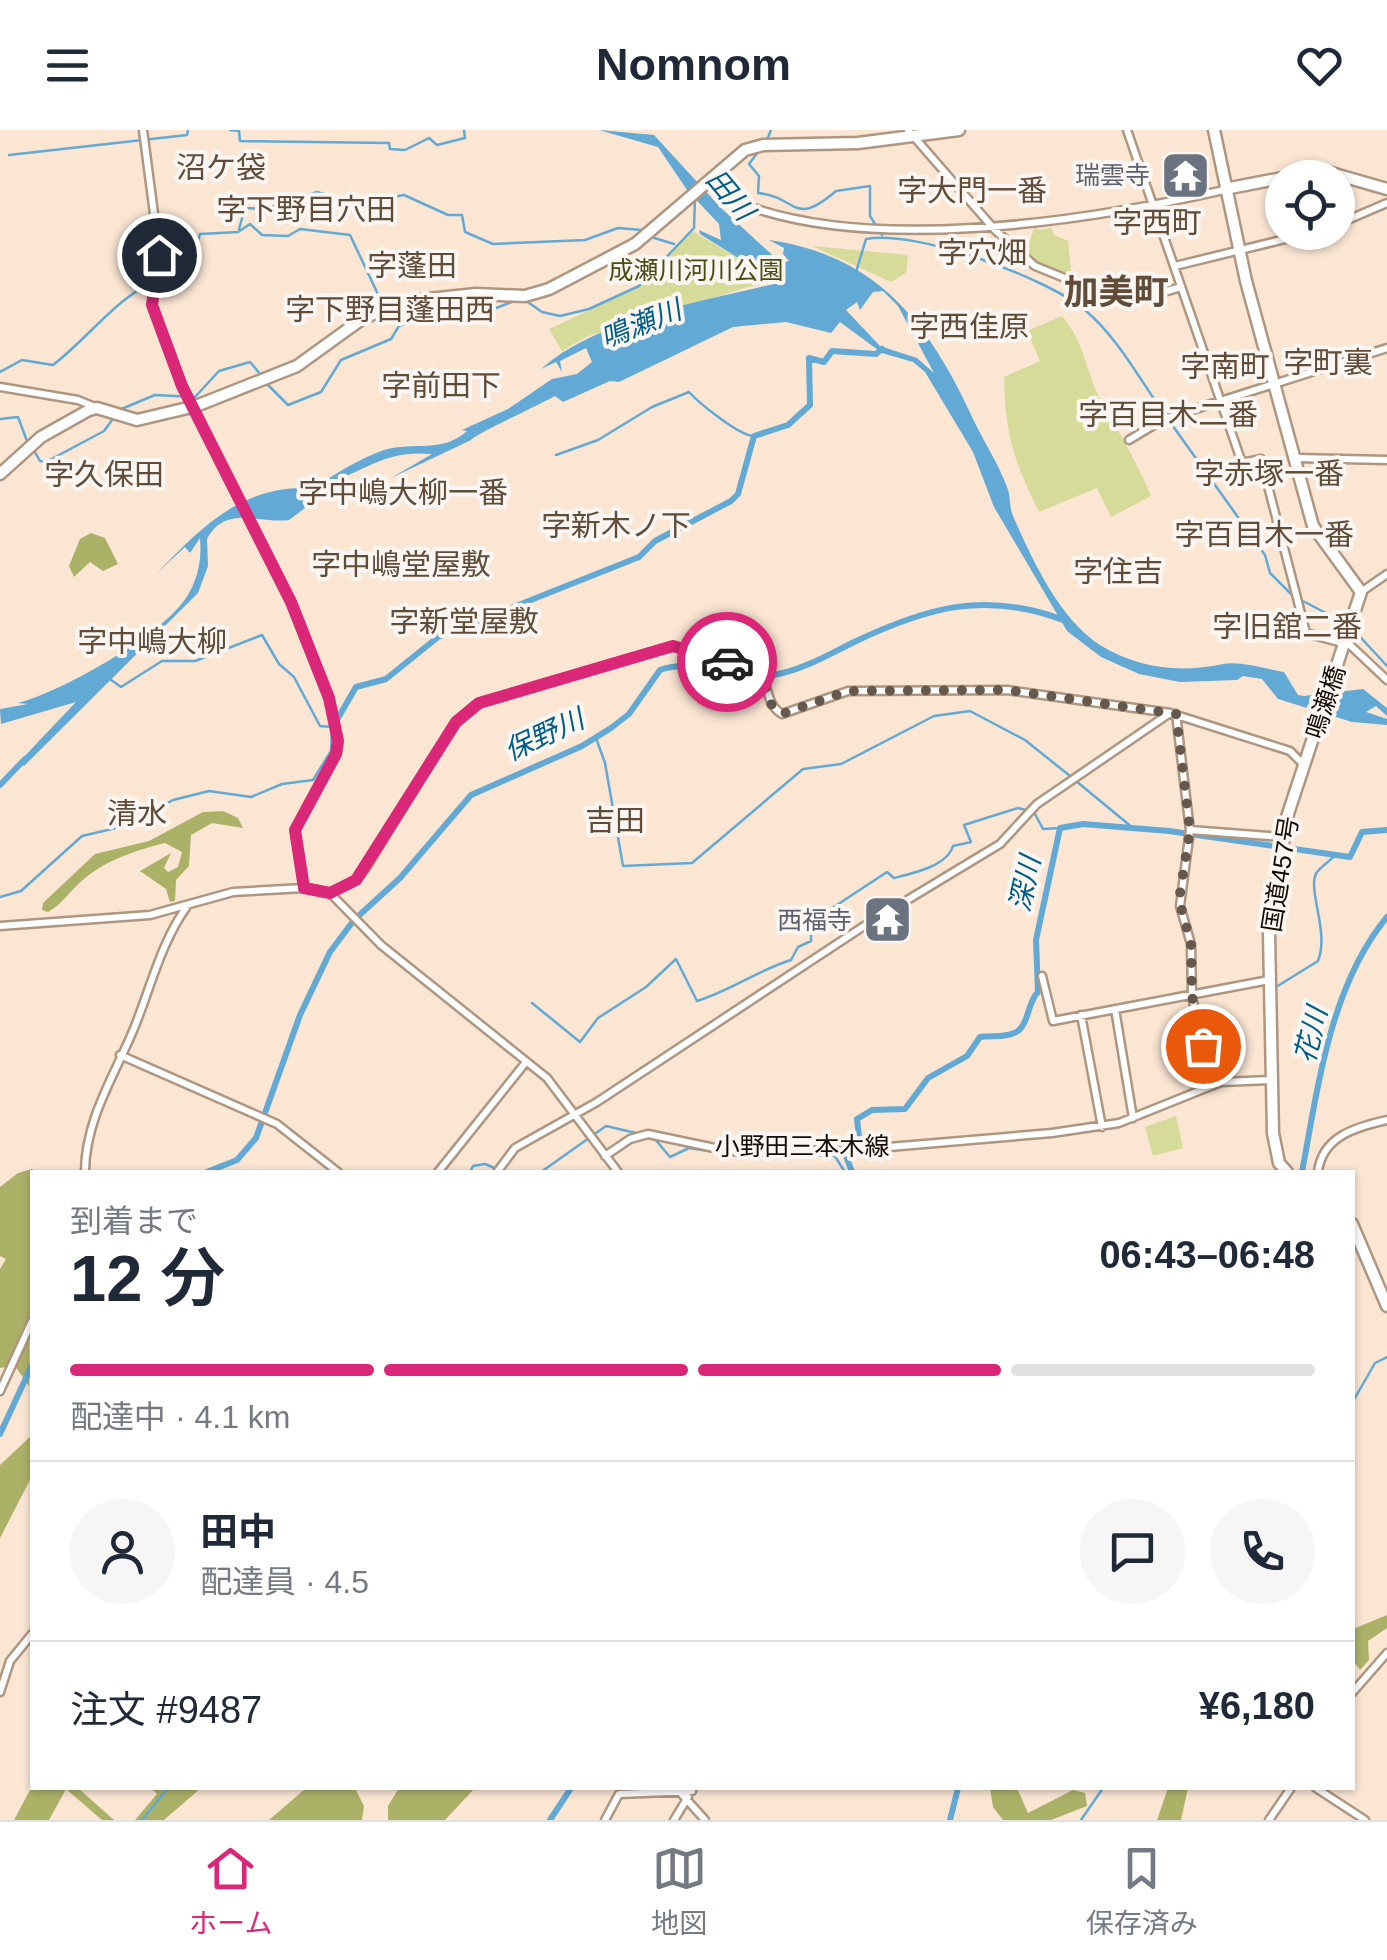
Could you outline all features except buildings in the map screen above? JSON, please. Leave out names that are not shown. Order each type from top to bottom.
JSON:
[{"type":"highway","points":[[0,474],[30,445],[96,408],[143,420],[191,400],[298,366],[390,305],[540,292],[635,244],[732,159],[763,145],[960,130]]},
{"type":"highway","points":[[1214,130],[1239,250],[1314,526],[1361,592],[1342,646]]},
{"type":"highway","points":[[1355,180],[1387,189]]},
{"type":"highway","points":[[1226,189],[1265,182]]},
{"type":"highway","name":"鳴瀬橋","points":[[1306,760],[1342,646]]},
{"type":"highway","name":"国道457号","points":[[1282,1170],[1273,1133],[1268,933],[1284,842],[1306,760]]},
{"type":"highway","points":[[1355,1231],[1387,1306]]},
{"type":"street","points":[[143,130],[158,244],[152,305],[225,474],[268,550],[329,698],[338,741],[336,754],[295,830],[304,888]]},
{"type":"street","points":[[1127,130],[1242,463],[1261,459],[1308,635],[1342,646],[1387,680]]},
{"type":"street","points":[[911,134],[1035,266],[1108,298],[1129,303],[1182,286]]},
{"type":"street","points":[[726,197],[781,217],[878,228],[994,226],[1154,206],[1226,189]]},
{"type":"street","points":[[1355,216],[1387,202]]},
{"type":"street","points":[[1174,266],[1265,244]]},
{"type":"street","points":[[1129,440],[1167,418],[1222,402],[1273,381],[1387,348]]},
{"type":"street","points":[[0,386],[78,400],[96,408]]},
{"type":"street","points":[[1296,458],[1387,460]]},
{"type":"street","points":[[1361,592],[1387,574]]},
{"type":"street","points":[[330,893],[356,880],[456,722],[479,703],[673,646],[760,668],[770,703],[782,714],[848,691],[1007,690],[1173,714],[1290,751],[1306,760]]},
{"type":"street","points":[[499,1170],[515,1148],[575,1115],[861,928],[1000,844],[1031,811],[1173,714]]},
{"type":"street","points":[[1173,714],[1190,833],[1179,900],[1191,944],[1192,996],[1211,1086]]},
{"type":"street","points":[[1190,833],[1284,842]]},
{"type":"street","points":[[0,936],[0,926],[142,916],[227,893],[304,888],[330,893],[364,928],[555,1088],[616,1170]]},
{"type":"street","points":[[84,1170],[96,1117],[120,1055],[172,927],[189,904]]},
{"type":"street","points":[[1042,976],[1052,1021],[1270,980]]},
{"type":"street","points":[[1114,1009],[1134,1118]]},
{"type":"street","points":[[1080,1015],[1102,1127]]},
{"type":"street","points":[[120,1055],[277,1124],[335,1170]]},
{"type":"street","points":[[440,1170],[526,1062]]},
{"type":"street","name":"小野田三本木線","points":[[606,1156],[630,1138],[648,1134],[716,1150],[844,1150],[1102,1127],[1211,1086],[1272,1080]]},
{"type":"street","points":[[1318,1170],[1321,1153],[1328,1145],[1358,1128],[1387,1120]]},
{"type":"street","points":[[0,1391],[30,1325]]},
{"type":"street","points":[[0,1692],[12,1658],[30,1636]]},
{"type":"street","points":[[1355,1690],[1387,1653]]},
{"type":"street","points":[[1270,1820],[1289,1790]]},
{"type":"street","points":[[1319,1790],[1364,1820]]},
{"type":"street","points":[[605,1820],[619,1794],[691,1792]]},
{"type":"street","points":[[674,1820],[691,1792]]},
{"type":"street","points":[[691,1792],[705,1820]]},
{"type":"green space","points":[[1036,223],[1037,230],[1052,228],[1054,235],[1068,241],[1072,281],[1025,255]]},
{"type":"green space","name":"成瀬川河川公園","points":[[693,231],[777,282],[748,287],[588,336],[562,351],[549,329],[639,287]]},
{"type":"green space","points":[[812,246],[908,255],[906,273],[891,282]]},
{"type":"green space","points":[[1062,316],[1076,336],[1097,392],[1151,496],[1111,517],[1097,488],[1039,512],[1012,447],[1004,377],[1040,361],[1027,331]]},
{"type":"green space","points":[[91,533],[105,538],[118,564],[103,571],[90,562],[74,577],[69,566],[80,539]]},
{"type":"green space","points":[[223,811],[238,818],[243,828],[212,823],[191,835],[189,866],[176,880],[175,901],[170,902],[166,889],[140,871],[171,853],[164,868],[168,872],[178,867],[182,852],[165,843],[102,866],[53,909],[42,910],[43,903],[95,854],[149,841],[203,812]]},
{"type":"green space","points":[[1176,1116],[1183,1148],[1153,1156],[1145,1127]]},
{"type":"green space","points":[[32,1169],[34,1170],[30,1170],[29,1386],[15,1366],[0,1368],[0,1269],[6,1259],[0,1256],[0,1187],[18,1173]]},
{"type":"green space","points":[[30,1437],[30,1480],[0,1538],[0,1465]]},
{"type":"green space","points":[[1387,1615],[1387,1628],[1368,1641],[1369,1660],[1360,1670],[1355,1663],[1355,1628]]},
{"type":"green space","points":[[30,1790],[65,1790],[49,1820],[14,1820]]},
{"type":"green space","points":[[67,1790],[80,1790],[114,1820],[102,1820]]},
{"type":"green space","points":[[153,1790],[199,1790],[164,1820],[135,1820],[157,1794]]},
{"type":"green space","points":[[304,1790],[356,1790],[364,1806],[362,1820],[269,1820]]},
{"type":"green space","points":[[398,1790],[473,1790],[445,1820],[388,1820],[388,1806]]},
{"type":"green space","points":[[990,1790],[1018,1790],[1028,1813],[1073,1790],[1085,1793],[1087,1806],[1051,1820],[1003,1820],[993,1807]]},
{"type":"green space","points":[[1167,1790],[1188,1790],[1181,1820],[1157,1820]]},
{"type":"water","name":"鳴瀬川","points":[[599,130],[654,135],[721,208],[781,263],[789,261],[783,254],[784,248],[769,240],[841,261],[870,278],[918,324],[956,384],[999,469],[1013,516],[1038,568],[1059,604],[1085,634],[1115,653],[1160,667],[1237,664],[1284,672],[1298,695],[1363,689],[1387,708],[1387,716],[1376,706],[1366,712],[1387,719],[1387,725],[1352,722],[1278,699],[1262,679],[1243,676],[1237,680],[1180,682],[1139,674],[1101,657],[1067,631],[994,507],[973,452],[925,372],[913,362],[882,353],[840,322],[831,333],[786,322],[733,327],[619,382],[610,381],[563,402],[555,396],[391,478],[432,454],[416,453],[379,461],[329,483],[328,491],[289,520],[244,518],[224,522],[207,539],[208,566],[198,593],[24,766],[20,761],[76,702],[1,724],[0,709],[28,704],[18,703],[109,661],[155,629],[190,591],[198,569],[200,538],[190,553],[185,547],[157,573],[189,541],[222,514],[260,495],[306,488],[308,492],[354,463],[384,450],[437,445],[457,438],[467,431],[462,430],[508,409],[552,379],[577,374],[592,362],[586,348],[560,361],[562,372],[556,362],[541,369],[565,351],[622,324],[778,283],[700,234],[699,230],[721,240],[719,224],[687,190],[658,147]],"holes":[[[883,291],[898,306],[934,373],[917,358],[880,346],[846,310],[857,302],[860,310],[873,292]]]},
{"type":"waterway","points":[[9,155],[187,135],[188,130]]},
{"type":"waterway","points":[[230,130],[239,131],[240,141],[389,143],[390,149],[405,150],[429,138],[437,145],[465,138],[464,130]]},
{"type":"waterway","points":[[766,142],[771,130]]},
{"type":"waterway","name":"田川","points":[[758,152],[749,164],[759,176],[758,193],[803,209],[836,191],[870,186],[870,216],[882,235]]},
{"type":"waterway","points":[[268,208],[317,192],[359,204],[404,195],[448,215],[462,215],[465,232],[493,244],[585,240],[618,228],[642,230]]},
{"type":"waterway","name":"田川","points":[[525,300],[542,312],[560,316],[589,309],[639,286],[694,228],[695,197]]},
{"type":"waterway","points":[[239,229],[245,208],[264,209]]},
{"type":"waterway","points":[[0,372],[22,360],[53,365],[120,304],[167,275],[185,242],[198,241],[200,234],[238,232],[250,224],[262,235],[288,236],[300,229],[350,235],[384,307]]},
{"type":"waterway","points":[[651,237],[674,244]]},
{"type":"waterway","points":[[856,272],[866,239],[888,238],[947,249],[1042,284],[1067,297],[1097,321],[1165,415]]},
{"type":"waterway","points":[[265,382],[288,405],[321,392],[341,360],[391,339],[399,326],[449,307],[496,308],[517,300]]},
{"type":"waterway","points":[[389,313],[401,324]]},
{"type":"waterway","points":[[334,725],[356,687],[386,679],[438,637],[639,557],[655,541],[731,501],[738,494],[754,436],[788,425],[810,405],[809,358],[824,362],[832,351],[876,354],[882,349]]},
{"type":"waterway","points":[[119,410],[155,395],[195,397],[219,371],[250,362],[261,375]]},
{"type":"waterway","points":[[556,455],[598,440],[652,407],[689,392],[729,425],[754,436]]},
{"type":"waterway","points":[[32,447],[40,461],[46,462],[104,431],[115,416]]},
{"type":"waterway","points":[[0,419],[18,417],[27,441]]},
{"type":"waterway","points":[[1170,422],[1265,555],[1270,573],[1294,597]]},
{"type":"waterway","points":[[1301,600],[1345,623]]},
{"type":"waterway","name":"保野川","points":[[212,1170],[237,1160],[256,1138],[300,1015],[330,952],[354,920],[400,878],[471,795],[582,746],[611,728],[629,714],[660,670],[688,666],[745,675],[774,675],[804,666],[879,630],[957,607],[1009,606],[1066,621]]},
{"type":"waterway","points":[[1352,628],[1387,666]]},
{"type":"waterway","points":[[0,897],[21,891],[82,836],[129,825],[173,800],[209,791],[251,797],[282,784],[313,780],[331,751],[332,727],[320,726],[294,677],[279,664],[262,635],[195,661],[162,661],[121,687],[107,677]]},
{"type":"waterway","points":[[596,738],[605,763],[623,866],[692,863],[803,769],[841,764],[934,716],[970,711],[1025,740],[1070,776]]},
{"type":"waterway","points":[[0,785],[25,759]]},
{"type":"waterway","points":[[1076,781],[1133,828]]},
{"type":"waterway","points":[[532,1003],[580,1042],[598,1018],[646,987],[676,959],[697,1001],[791,960],[798,947],[811,941],[811,922],[887,872],[894,878],[920,871],[944,859],[953,846],[971,842],[964,825],[1018,808],[1034,812],[1043,829],[1060,828]]},
{"type":"waterway","name":"深川","points":[[851,1170],[843,1148],[859,1137],[857,1119],[872,1110],[905,1109],[928,1078],[967,1056],[980,1037],[1010,1035],[1023,1026],[1038,992],[1036,940],[1060,828],[1083,824],[1169,831],[1350,857],[1362,832],[1387,830]]},
{"type":"waterway","points":[[1276,987],[1318,961],[1321,937],[1314,879],[1335,855]]},
{"type":"waterway","name":"花川","points":[[1302,1170],[1321,1072],[1339,1006],[1368,944],[1387,917]]},
{"type":"waterway","points":[[544,1170],[606,1126],[636,1133]]},
{"type":"waterway","points":[[654,1138],[670,1157],[689,1148],[740,1156],[834,1155],[844,1170]]},
{"type":"waterway","points":[[471,1170],[485,1164],[499,1170]]},
{"type":"waterway","points":[[1355,1398],[1375,1363],[1387,1357]]},
{"type":"waterway","name":"保野川","points":[[0,1434],[30,1369]]},
{"type":"waterway","points":[[142,1820],[166,1790]]},
{"type":"waterway","name":"深川","points":[[550,1820],[570,1790]]},
{"type":"waterway","name":"花川","points":[[950,1820],[958,1790]]},
{"type":"waterway","points":[[1081,1820],[1102,1790]]},
{"type":"way so far","points":[[727,662],[755,664],[760,668],[770,703],[782,714],[799,712],[835,692],[1007,690],[1176,714],[1190,830],[1179,900],[1191,944],[1192,996],[1203,1046]]},
{"type":"place","name":"瑞雲寺","points":[[1185,175]]},
{"type":"place","name":"西福寺","points":[[887,920]]},
{"type":"district","name":"沼ケ袋","points":[[221,167]]},
{"type":"district","name":"字大門一番","points":[[972,190]]},
{"type":"district","name":"字下野目穴田","points":[[306,209]]},
{"type":"district","name":"字西町","points":[[1157,222]]},
{"type":"district","name":"字穴畑","points":[[982,252]]},
{"type":"district","name":"字蓬田","points":[[412,265]]},
{"type":"district","name":"加美町","points":[[1116,291]]},
{"type":"district","name":"字下野目蓬田西","points":[[390,309]]},
{"type":"district","name":"字西佳原","points":[[969,326]]},
{"type":"district","name":"字町裏","points":[[1328,362]]},
{"type":"district","name":"字南町","points":[[1225,366]]},
{"type":"district","name":"字前田下","points":[[441,385]]},
{"type":"district","name":"字百目木二番","points":[[1168,414]]},
{"type":"district","name":"字赤塚一番","points":[[1269,473]]},
{"type":"district","name":"字久保田","points":[[104,474]]},
{"type":"district","name":"字中嶋大柳一番","points":[[403,492]]},
{"type":"district","name":"字新木ノ下","points":[[616,525]]},
{"type":"district","name":"字百目木一番","points":[[1264,534]]},
{"type":"district","name":"字中嶋堂屋敷","points":[[401,564]]},
{"type":"district","name":"字住吉","points":[[1118,571]]},
{"type":"district","name":"字新堂屋敷","points":[[464,621]]},
{"type":"district","name":"字旧舘二番","points":[[1287,626]]},
{"type":"district","name":"字中嶋大柳","points":[[152,641]]},
{"type":"district","name":"清水","points":[[137,813]]},
{"type":"district","name":"吉田","points":[[615,820]]},
{"type":"route","points":[[159,255],[151,290],[152,305],[173,352],[182,386],[196,406],[225,474],[269,553],[329,698],[338,741],[336,754],[300,814],[295,830],[304,888],[330,893],[356,880],[456,722],[479,703],[673,646],[727,662]]}]
